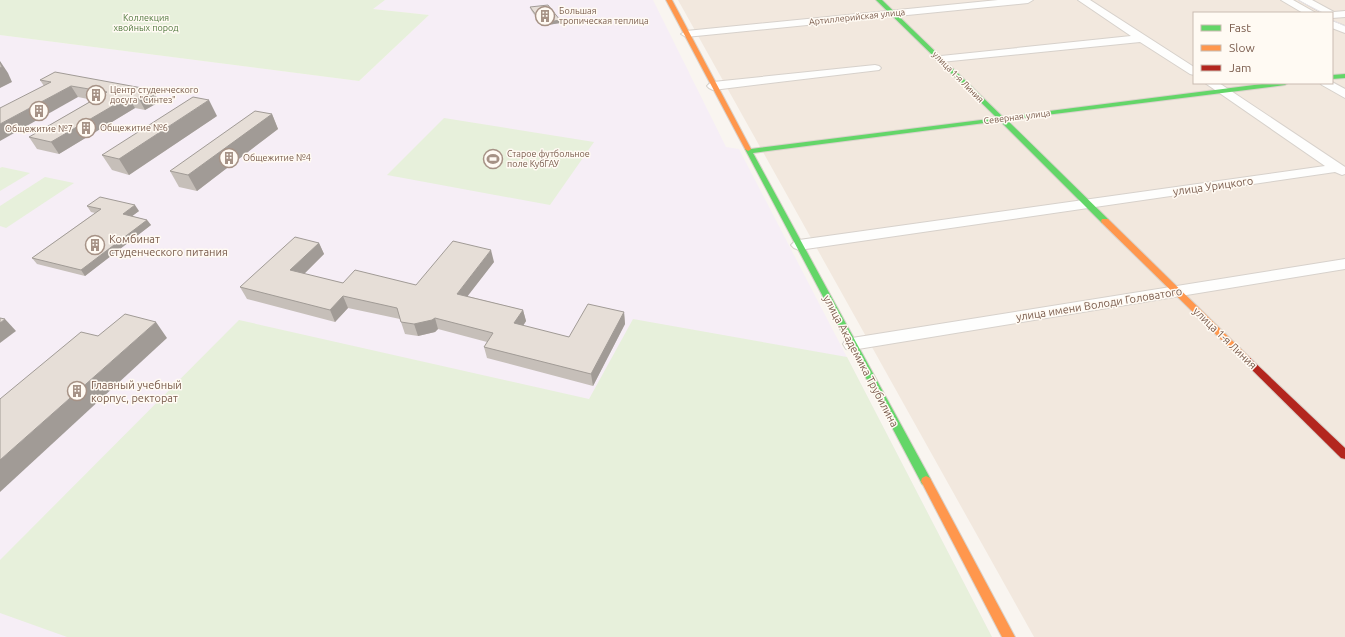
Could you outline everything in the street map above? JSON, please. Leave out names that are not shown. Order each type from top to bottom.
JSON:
[{"type":"main road","name":"улица Академика Трубилина","points":[[669,0],[713,86],[1009,637]]},
{"type":"main road","name":"улица 1-я Линия","points":[[879,0],[1345,455]]},
{"type":"main road","points":[[1333,77],[1345,76]]},
{"type":"main road","name":"Северная улица","points":[[749,151],[1277,84]]},
{"type":"street","name":"Артиллерийская улица","points":[[686,34],[1028,0]]},
{"type":"street","points":[[1083,0],[1193,71]]},
{"type":"street","points":[[1286,0],[1309,12]]},
{"type":"street","points":[[1304,0],[1325,12]]},
{"type":"street","points":[[1333,16],[1345,14]]},
{"type":"street","points":[[1333,16],[1345,20]]},
{"type":"street","points":[[1333,17],[1345,30]]},
{"type":"street","points":[[941,59],[1143,38]]},
{"type":"street","points":[[713,86],[875,68]]},
{"type":"street","name":"улица Урицкого","points":[[1212,84],[1341,170]]},
{"type":"street","points":[[1328,84],[1345,94]]},
{"type":"street","name":"улица Урицкого","points":[[1088,204],[1341,170]]},
{"type":"street","points":[[799,245],[1088,204]]},
{"type":"street","name":"улица имени Володи Головатого","points":[[852,344],[1345,264]]},
{"type":"shaded area","points":[[385,0],[653,0],[726,147],[739,149],[992,637],[0,637],[0,35],[359,81],[429,15],[372,9]]},
{"type":"shaded area","points":[[678,0],[1345,0],[1345,637],[1034,637]]},
{"type":"green space","name":"Коллекция хвойных пород","points":[[0,0],[385,0],[373,9],[429,15],[359,81],[0,35]]},
{"type":"green space","name":"Старое футбольное поле КубГАУ","points":[[444,118],[594,142],[550,205],[387,175]]},
{"type":"green space","points":[[2,167],[30,173],[0,191],[0,168]]},
{"type":"green space","points":[[45,177],[74,183],[6,228],[0,226],[0,206]]},
{"type":"green space","points":[[633,319],[847,357],[992,637],[67,637],[0,613],[0,560],[239,320],[589,399]]},
{"type":"building","name":"Большая тропическая теплица","points":[[548,5],[560,20],[542,23],[530,7]]},
{"type":"building","points":[[55,72],[153,90],[139,99],[128,97],[51,142],[29,137],[107,92],[71,86],[0,124],[0,108],[51,82],[40,80]]},
{"type":"building","points":[[193,97],[209,100],[119,159],[102,155]]},
{"type":"building","points":[[255,111],[272,114],[188,175],[170,171]]},
{"type":"building","name":"Комбинат студенческого питания","points":[[100,197],[135,205],[123,214],[147,220],[81,270],[32,258],[101,209],[87,206]]},
{"type":"building","points":[[295,237],[319,243],[290,270],[343,283],[355,270],[416,285],[453,241],[491,250],[457,294],[523,310],[514,323],[569,337],[588,304],[624,312],[591,374],[484,347],[493,333],[435,318],[414,324],[401,322],[397,308],[343,296],[330,310],[240,287]]},
{"type":"building","points":[[125,314],[156,322],[0,460],[0,399],[81,332],[98,336]]},
{"type":"building","points":[[0,318],[5,319],[0,323]]},
{"type":"tram line","points":[[1298,0],[1321,12]]},
{"type":"tram line","points":[[1333,20],[1345,26]]},
{"type":"traffic: fast","points":[[879,0],[1105,221]]},
{"type":"traffic: fast","points":[[1333,77],[1345,76]]},
{"type":"traffic: fast","points":[[749,151],[1277,84]]},
{"type":"traffic: fast","points":[[748,149],[926,481]]},
{"type":"traffic: slow","points":[[669,0],[748,149]]},
{"type":"traffic: slow","points":[[1105,221],[1246,359]]},
{"type":"traffic: slow","points":[[926,481],[1009,637]]},
{"type":"traffic: jam","points":[[1246,359],[1345,455]]},
{"type":"place","name":"Большая тропическая теплица","points":[[545,16]]},
{"type":"place","name":"Центр студенческого досуга \"Синтез\"","points":[[96,95]]},
{"type":"place","name":"Общежитие №7","points":[[39,111]]},
{"type":"place","name":"Общежитие №6","points":[[86,128]]},
{"type":"place","name":"Общежитие №4","points":[[229,158]]},
{"type":"place","name":"Старое футбольное поле КубГАУ","points":[[493,159]]},
{"type":"place","name":"Комбинат студенческого питания","points":[[95,245]]},
{"type":"place","name":"Главный учебный корпус, ректорат","points":[[77,391]]}]
